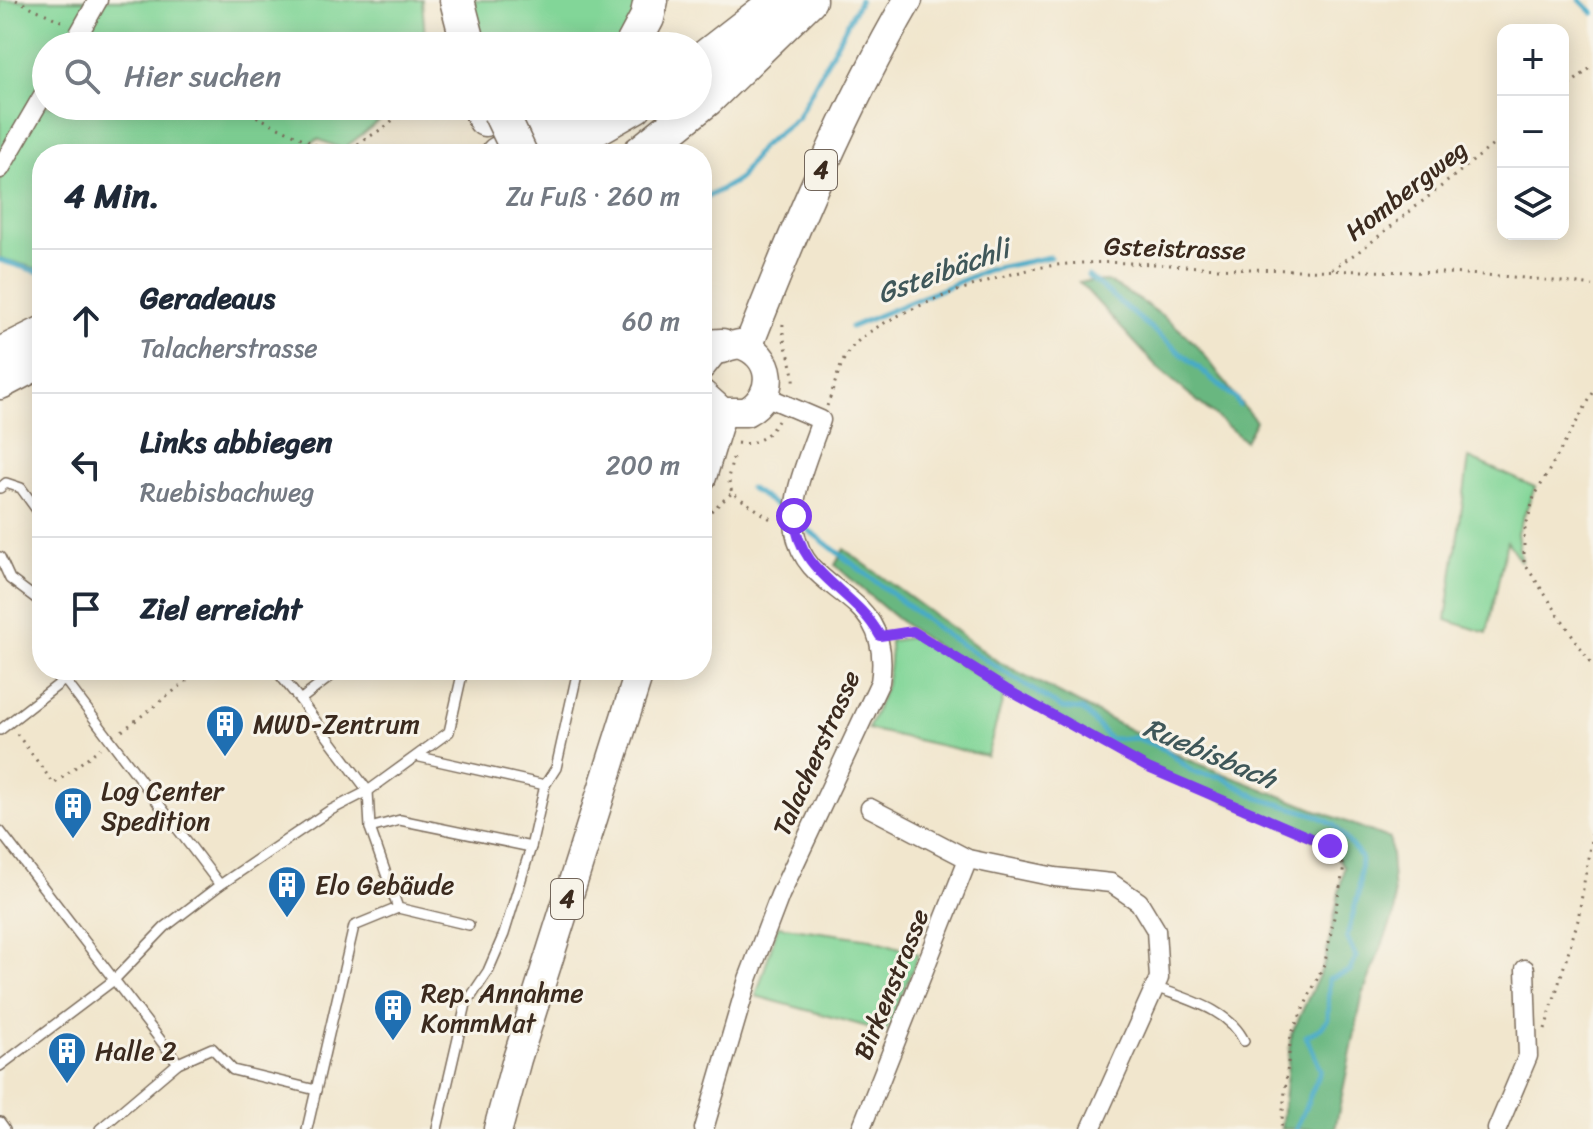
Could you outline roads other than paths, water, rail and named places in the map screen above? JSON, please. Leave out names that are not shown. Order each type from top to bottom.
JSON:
[{"type":"highway","points":[[438,0],[446,32]]},
{"type":"highway","points":[[457,0],[465,32]]},
{"type":"highway","points":[[640,32],[651,0]]},
{"type":"highway","points":[[701,32],[743,0]]},
{"type":"highway","points":[[712,52],[779,0]]},
{"type":"highway","points":[[712,94],[736,74],[809,0]]},
{"type":"highway","points":[[492,120],[498,144]]},
{"type":"highway","points":[[496,120],[513,144]]},
{"type":"highway","points":[[518,144],[561,120]]},
{"type":"highway","points":[[568,144],[610,120]]},
{"type":"highway","points":[[651,144],[680,120]]},
{"type":"highway","points":[[0,355],[32,339]]},
{"type":"highway","points":[[0,382],[32,365]]},
{"type":"highway","points":[[0,400],[32,387]]},
{"type":"main road","name":"4","points":[[718,351],[824,163],[871,63],[908,0]]},
{"type":"main road","points":[[712,403],[746,412],[765,396],[767,368],[718,351]]},
{"type":"main road","name":"4","points":[[498,1129],[637,680]]},
{"type":"street","points":[[79,32],[98,0]]},
{"type":"street","points":[[0,169],[32,114]]},
{"type":"street","name":"Talacherstrasse","points":[[704,1129],[748,979],[780,895],[880,682],[883,660],[880,636],[869,616],[809,564],[795,535],[795,499],[821,420],[765,396]]},
{"type":"street","points":[[870,808],[968,859],[1055,877],[1111,883],[1139,902],[1156,930],[1159,978],[1091,1129]]},
{"type":"street","name":"Birkenstrasse","points":[[861,1129],[968,859]]},
{"type":"street","points":[[1497,1129],[1528,1056],[1525,969]]},
{"type":"lane","points":[[0,488],[6,483],[21,488],[32,503]]},
{"type":"lane","points":[[0,557],[10,579],[32,596]]},
{"type":"lane","points":[[0,730],[65,680],[220,885]]},
{"type":"lane","points":[[284,680],[368,791],[370,828],[398,908]]},
{"type":"lane","points":[[300,700],[326,680]]},
{"type":"lane","points":[[0,1066],[114,980],[165,927],[220,885],[329,811],[368,791],[420,757],[449,732],[461,680]]},
{"type":"lane","points":[[437,1129],[466,1004],[488,971],[504,934],[531,847],[545,785],[556,768],[576,680]]},
{"type":"lane","points":[[420,757],[545,785]]},
{"type":"lane","points":[[370,828],[400,820],[531,847]]},
{"type":"lane","points":[[0,831],[178,1063]]},
{"type":"lane","points":[[307,1129],[354,926],[398,908],[469,925]]},
{"type":"lane","points":[[1155,987],[1210,1008],[1239,1030],[1244,1041]]},
{"type":"lane","points":[[100,1129],[178,1063],[212,1048],[233,1070],[316,1090]]},
{"type":"lane","points":[[0,1122],[5,1129]]},
{"type":"waterway","points":[[712,194],[738,180],[761,147],[797,118],[860,0]]},
{"type":"waterway","points":[[1580,0],[1593,13]]},
{"type":"waterway","name":"Gsteibächli","points":[[851,327],[987,270],[1050,257]]},
{"type":"waterway","name":"Ruebisbach","points":[[0,260],[32,270]]},
{"type":"waterway","name":"Gsteibächli","points":[[1088,276],[1235,398],[1239,405]]},
{"type":"waterway","name":"Ruebisbach","points":[[750,488],[788,514]]},
{"type":"waterway","name":"Ruebisbach","points":[[799,523],[946,635],[1062,708],[1083,710],[1110,739],[1137,738],[1166,750],[1193,772],[1222,777],[1258,798],[1316,815],[1334,825],[1361,857],[1359,891],[1347,937],[1356,957],[1350,971],[1329,979],[1328,1019],[1321,1028],[1306,1036],[1321,1070],[1296,1129]]},
{"type":"place","name":"MWD-Zentrum","points":[[225,758]]},
{"type":"place","name":"Log Center Spedition","points":[[73,840]]},
{"type":"place","name":"Elo Gebäude","points":[[287,919]]},
{"type":"place","name":"Rep. Annahme KommMat","points":[[393,1042]]},
{"type":"place","name":"Halle 2","points":[[67,1085]]}]
